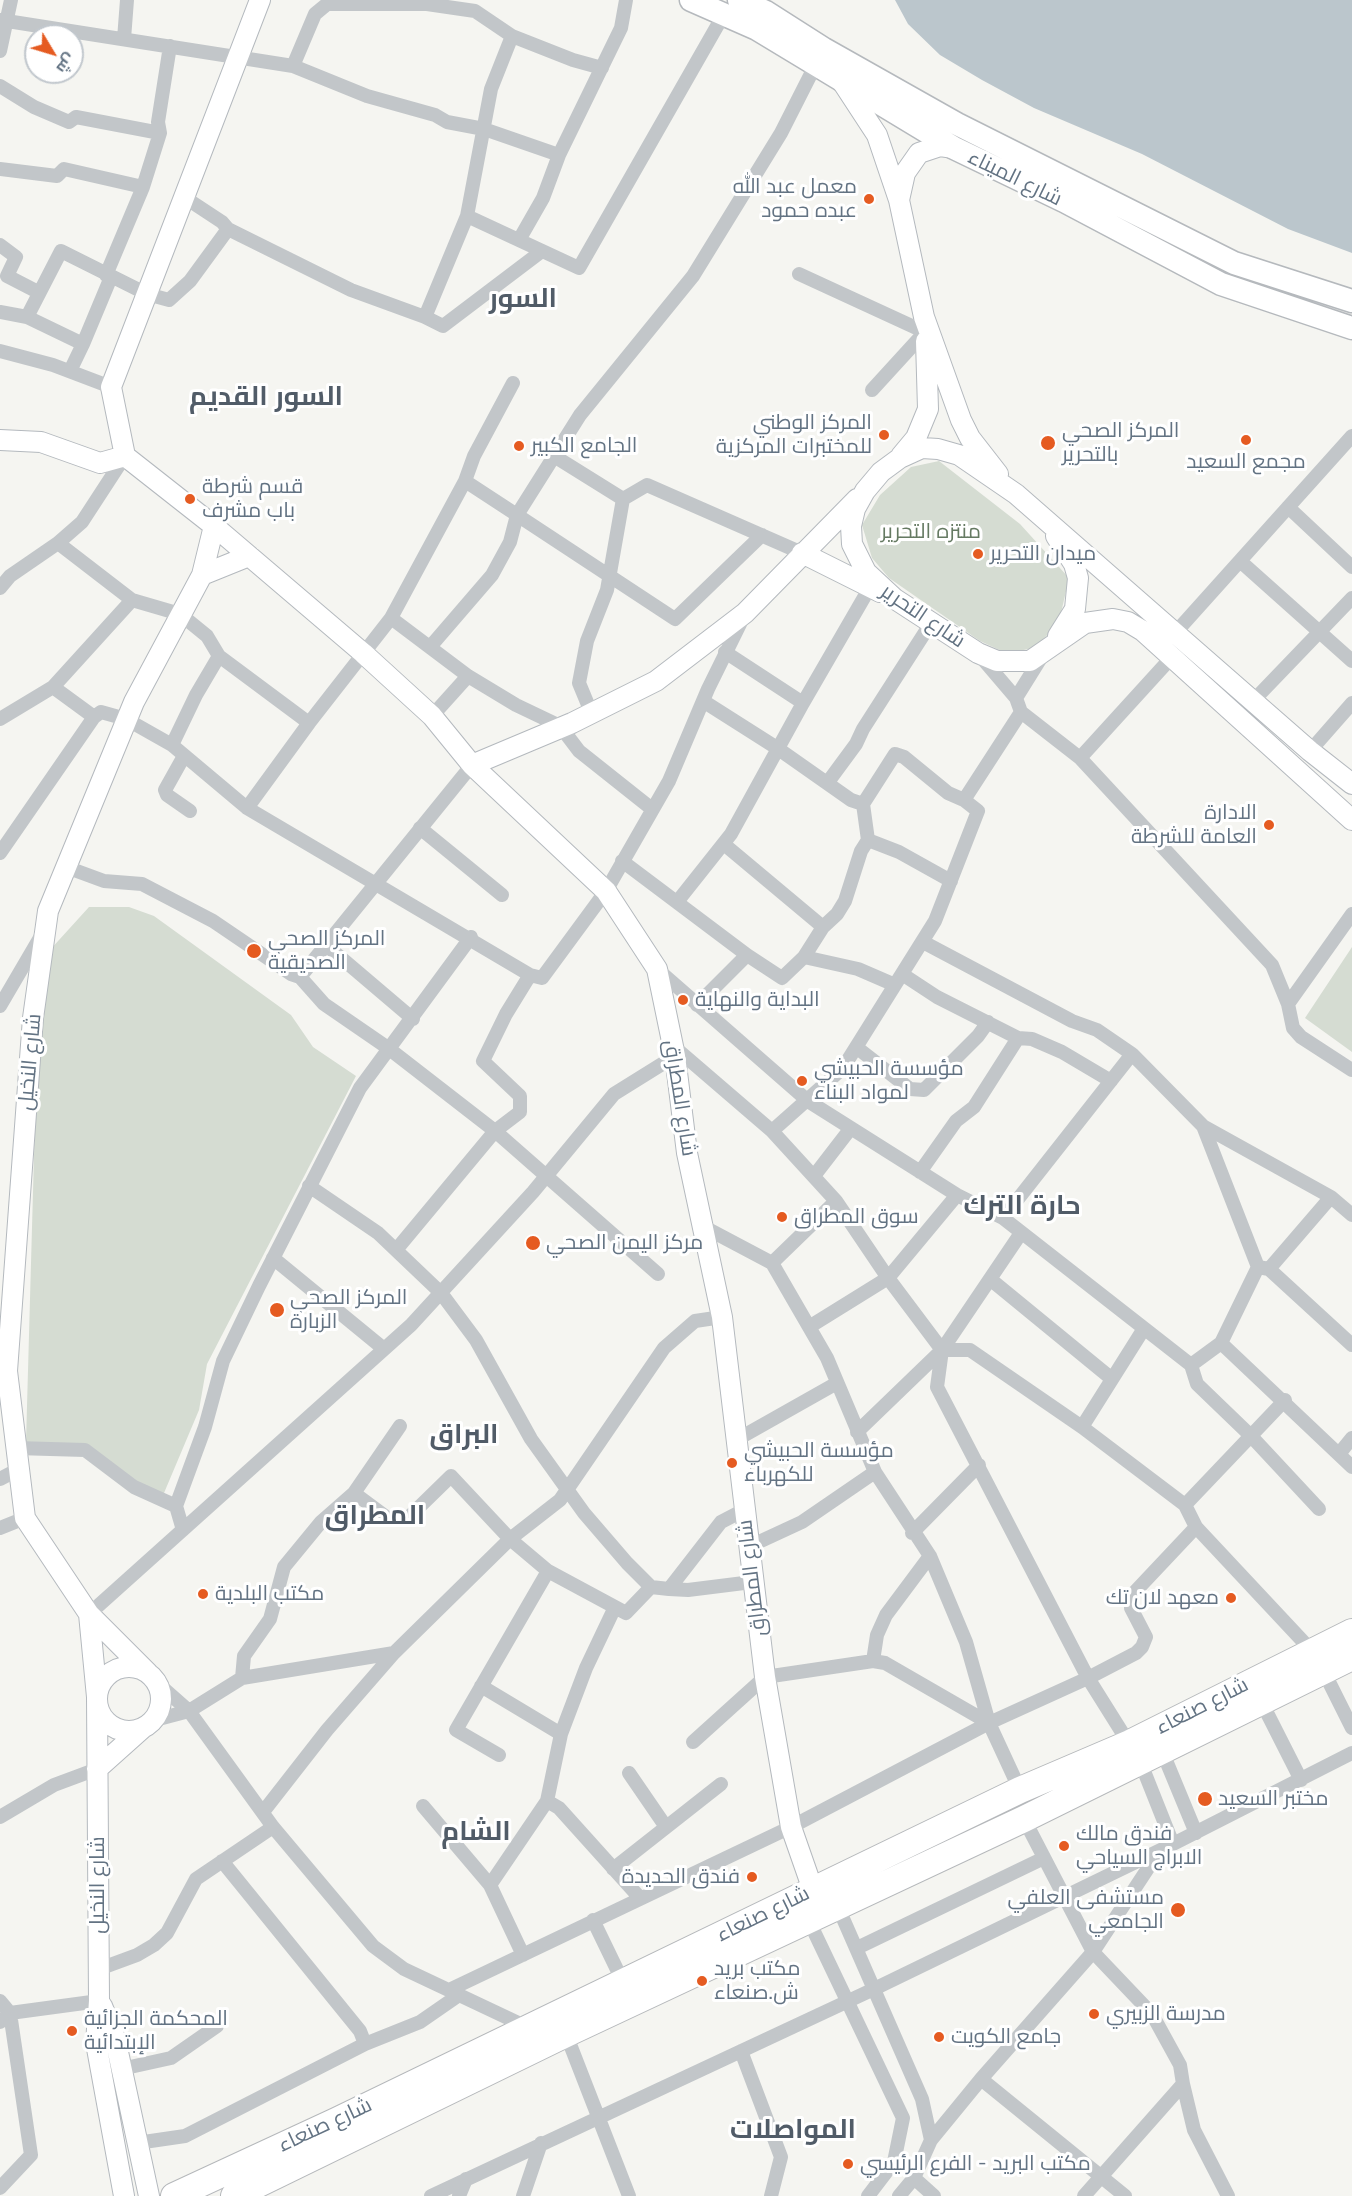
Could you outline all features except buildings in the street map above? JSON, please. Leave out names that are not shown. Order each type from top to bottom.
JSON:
[{"type":"highway","name":"شارع صنعاء","points":[[339,2132],[529,2028],[1020,1790],[1147,1747],[1261,1701],[1318,1661],[1352,1632]]},
{"type":"highway","name":"شارع صنعاء","points":[[174,2196],[299,2151],[566,2034],[1024,1819],[1147,1747],[1318,1661],[1352,1657]]},
{"type":"highway","name":"شارع صنعاء","points":[[234,2196],[299,2151]]},
{"type":"main road","name":"شارع الميناء","points":[[692,0],[732,7],[757,29],[954,148],[1064,201],[1221,284],[1352,328]]},
{"type":"main road","points":[[732,7],[766,12],[957,124],[1234,263],[1352,301]]},
{"type":"street","points":[[0,51],[4,21],[11,0]]},
{"type":"street","points":[[124,39],[127,0]]},
{"type":"street","points":[[0,588],[10,576],[58,543],[82,522],[125,456],[111,387],[260,0]]},
{"type":"street","points":[[519,240],[543,198],[559,155],[621,28],[626,0]]},
{"type":"street","points":[[293,66],[315,14],[327,3],[427,4],[475,11],[512,36],[573,60],[602,68]]},
{"type":"street","points":[[467,216],[579,268],[732,7]]},
{"type":"street","points":[[4,21],[293,66],[367,96],[435,115],[447,122],[484,129],[559,155]]},
{"type":"street","points":[[425,317],[467,216],[491,89],[512,36]]},
{"type":"street","points":[[70,371],[83,344],[143,187],[160,133],[158,122],[170,46]]},
{"type":"street","points":[[430,647],[492,575],[510,542],[517,515],[580,415],[693,276],[781,133],[816,64]]},
{"type":"street","points":[[841,80],[877,135],[899,200],[925,324],[970,438],[1017,494]]},
{"type":"street","points":[[0,86],[34,106],[69,122],[76,117],[160,133]]},
{"type":"street","points":[[899,200],[905,173],[919,153],[940,146],[954,148]]},
{"type":"street","points":[[1,172],[57,176],[64,169],[143,187]]},
{"type":"street","points":[[184,197],[222,222],[228,229],[351,290],[425,317],[443,326],[542,251]]},
{"type":"street","points":[[27,317],[61,251],[147,294],[169,300],[178,293],[216,248],[228,229]]},
{"type":"street","points":[[0,245],[16,257],[7,276],[38,292]]},
{"type":"street","points":[[799,274],[925,324]]},
{"type":"street","points":[[0,312],[27,317],[83,344]]},
{"type":"street","points":[[872,390],[925,324]]},
{"type":"street","points":[[900,458],[916,438],[928,408],[925,324]]},
{"type":"street","points":[[0,351],[70,371],[111,387]]},
{"type":"street","points":[[248,808],[309,723],[391,618],[465,481],[474,456],[513,384]]},
{"type":"street","points":[[1176,632],[1352,436]]},
{"type":"street","points":[[0,440],[41,442],[100,463],[125,456]]},
{"type":"street","name":"شارع التحرير","points":[[1352,784],[1310,751],[1017,494],[959,455],[922,448],[900,458],[882,472],[865,491],[855,509],[851,526],[852,544],[872,585],[978,653],[997,661],[1014,663],[1030,661],[1085,622],[1113,619],[1128,622],[1143,631],[1352,820]]},
{"type":"street","name":"شارع المطراق","points":[[125,456],[214,526],[363,653],[432,716],[472,765],[606,891],[657,969],[674,1051],[687,1153],[722,1317],[765,1677],[791,1827],[813,1890]]},
{"type":"street","points":[[554,456],[623,499]]},
{"type":"street","points":[[465,481],[675,619],[762,535]]},
{"type":"street","points":[[591,712],[579,683],[587,641],[607,590],[623,499],[647,485],[872,585],[777,747],[725,845],[677,902]]},
{"type":"street","points":[[300,977],[472,765],[656,681],[745,613],[865,491]]},
{"type":"street","points":[[1288,507],[1352,567]]},
{"type":"street","points":[[964,800],[1045,652],[1067,625],[1075,609],[1078,579],[1066,549],[1036,510]]},
{"type":"street","name":"شارع النخيل","points":[[151,1677],[89,1614],[25,1518],[4,1368],[33,1018],[48,911],[126,719],[202,575],[214,526]]},
{"type":"street","points":[[58,543],[132,600],[180,614],[207,636],[219,656],[309,723]]},
{"type":"street","points":[[202,575],[249,556]]},
{"type":"street","points":[[1240,561],[1352,661]]},
{"type":"street","points":[[1253,701],[1352,598]]},
{"type":"street","points":[[0,718],[53,687],[132,600]]},
{"type":"street","points":[[0,853],[94,717],[101,712],[126,719],[171,745],[248,808],[471,937],[530,975],[542,978],[606,891],[669,781],[725,652],[745,613]]},
{"type":"street","points":[[391,618],[468,676],[516,705],[560,726],[579,751],[652,809]]},
{"type":"street","points":[[828,782],[856,744],[863,729],[931,623]]},
{"type":"street","points":[[725,652],[803,703]]},
{"type":"street","points":[[978,653],[1018,705],[1080,759],[1272,965],[1288,1004],[1293,1029],[1301,1037],[1352,1070]]},
{"type":"street","points":[[171,745],[219,656]]},
{"type":"street","points":[[1080,759],[1172,657]]},
{"type":"street","points":[[432,716],[468,676]]},
{"type":"street","points":[[53,687],[94,717]]},
{"type":"street","points":[[703,701],[777,747],[851,800],[863,804]]},
{"type":"street","points":[[1310,751],[1352,703]]},
{"type":"street","points":[[622,861],[747,955],[782,978],[804,957],[823,927],[837,914],[845,901],[861,851],[868,840],[863,804],[895,754],[903,757],[948,793],[964,800],[978,811],[935,921],[843,1068],[772,1131]]},
{"type":"street","points":[[184,756],[165,790],[167,795],[189,812]]},
{"type":"street","points":[[420,828],[502,895]]},
{"type":"street","points":[[868,840],[899,852],[951,881]]},
{"type":"street","points":[[725,845],[823,927]]},
{"type":"street","points":[[66,867],[104,881],[142,884],[213,921],[291,974],[300,977],[324,1004],[388,1048],[495,1131],[658,1274]]},
{"type":"street","points":[[1288,1004],[1352,914]]},
{"type":"street","points":[[0,1006],[45,929]]},
{"type":"street","points":[[183,1530],[176,1506],[205,1427],[223,1361],[273,1258],[360,1088],[388,1048],[413,1019],[471,937]]},
{"type":"street","points":[[922,942],[1072,1021],[1097,1030],[1132,1054],[1203,1126],[1332,1197],[1352,1215]]},
{"type":"street","points":[[326,945],[413,1019]]},
{"type":"street","points":[[697,1005],[747,955]]},
{"type":"street","points":[[804,957],[899,980],[1018,1038],[1032,1039],[1062,1052],[1111,1081]]},
{"type":"street","points":[[657,969],[808,1101],[957,1195],[1003,1218],[1143,1330],[1191,1365],[1197,1384],[1251,1436],[1319,1509]]},
{"type":"street","points":[[396,1250],[495,1131],[520,1112],[520,1096],[483,1061],[506,1014],[530,975]]},
{"type":"street","points":[[856,1047],[910,1089],[924,1090],[978,1036],[988,1022]]},
{"type":"street","points":[[920,1172],[956,1121],[974,1107],[1018,1038]]},
{"type":"street","points":[[394,1653],[242,1678],[189,1711],[149,1723],[135,1730],[112,1726],[104,1719],[97,1697],[89,1614],[384,1349],[441,1293],[547,1175],[614,1094],[674,1051],[772,1131],[814,1176],[836,1201],[888,1278],[942,1350],[937,1387],[1088,1678],[1147,1747],[1196,1833]]},
{"type":"street","points":[[1003,1218],[1132,1054]]},
{"type":"street","points":[[1203,1126],[1263,1268],[1352,1345]]},
{"type":"street","points":[[814,1176],[851,1128]]},
{"type":"street","points":[[309,1185],[378,1233],[441,1293],[476,1340],[531,1439],[627,1563],[651,1587],[688,1590],[752,1582]]},
{"type":"street","points":[[809,1327],[888,1278],[957,1195]]},
{"type":"street","points":[[1191,1365],[1221,1343],[1263,1268],[1332,1197]]},
{"type":"street","points":[[772,1263],[836,1201]]},
{"type":"street","points":[[704,1227],[772,1263],[809,1327],[837,1383],[875,1472],[912,1533],[930,1556],[966,1642],[989,1723],[1020,1790]]},
{"type":"street","points":[[857,1432],[942,1350],[1021,1233]]},
{"type":"street","points":[[273,1258],[384,1349]]},
{"type":"street","points":[[990,1279],[1112,1379]]},
{"type":"street","points":[[262,1812],[327,1730],[394,1653],[510,1539],[560,1500],[664,1348],[695,1321],[722,1317]]},
{"type":"street","points":[[1082,1427],[1143,1330]]},
{"type":"street","points":[[1221,1343],[1285,1401],[1352,1467]]},
{"type":"street","points":[[942,1350],[970,1350],[1082,1427],[1185,1505],[1196,1527],[1318,1661],[1352,1728]]},
{"type":"street","points":[[736,1440],[837,1383]]},
{"type":"street","points":[[1185,1505],[1285,1401]]},
{"type":"street","points":[[242,1678],[244,1656],[273,1611],[277,1586],[284,1567],[321,1522],[354,1493],[400,1426]]},
{"type":"street","points":[[1339,1454],[1352,1438]]},
{"type":"street","points":[[16,1448],[85,1450],[134,1487],[176,1506]]},
{"type":"street","points":[[912,1533],[979,1465]]},
{"type":"street","points":[[0,1479],[19,1469]]},
{"type":"street","points":[[748,1547],[802,1522],[875,1472]]},
{"type":"street","points":[[354,1493],[389,1519],[409,1517],[451,1476],[510,1539],[548,1571],[626,1613],[651,1587]]},
{"type":"street","points":[[669,1589],[721,1522],[744,1510]]},
{"type":"street","points":[[0,1528],[25,1518]]},
{"type":"street","points":[[137,2144],[185,2136],[365,2044],[420,2022],[454,1992],[523,1955],[791,1827],[989,1723],[1088,1678],[1142,1647],[1146,1637],[1131,1608],[1131,1596],[1196,1527]]},
{"type":"street","points":[[873,1661],[877,1635],[886,1615],[930,1556]]},
{"type":"street","points":[[499,1755],[456,1730],[548,1571]]},
{"type":"street","points":[[490,1884],[547,1801],[561,1734],[586,1668],[615,1607]]},
{"type":"street","points":[[693,1742],[765,1677],[873,1661],[885,1663],[989,1723]]},
{"type":"street","points":[[97,1697],[104,1679],[120,1668],[129,1667],[151,1677],[189,1711],[273,1827],[373,1946],[404,1969],[529,2028]]},
{"type":"street","points":[[0,1817],[54,1785],[98,1769],[149,1723],[160,1701],[151,1677]]},
{"type":"street","points":[[482,1686],[561,1734]]},
{"type":"street","name":"شارع النخيل","points":[[97,1697],[99,2001],[96,2043],[124,2196]]},
{"type":"street","points":[[1261,1701],[1301,1780]]},
{"type":"street","points":[[1147,1747],[1173,1844]]},
{"type":"street","points":[[431,2196],[600,2115],[874,1989],[1196,1833],[1352,1753]]},
{"type":"street","points":[[629,1773],[666,1827]]},
{"type":"street","points":[[613,1869],[720,1784]]},
{"type":"street","points":[[547,1801],[559,1808],[640,1898]]},
{"type":"street","points":[[423,1806],[490,1884],[523,1955]]},
{"type":"street","points":[[1024,1819],[1093,1952],[1152,2014],[1180,2065],[1194,2130],[1228,2196]]},
{"type":"street","points":[[99,1969],[137,1955],[154,1945],[167,1932],[196,1879],[273,1827]]},
{"type":"street","points":[[899,2196],[914,2178],[931,2140],[981,2079],[1093,1952],[1159,1851]]},
{"type":"street","points":[[857,1948],[1044,1858]]},
{"type":"street","points":[[222,1861],[360,2031],[365,2044]]},
{"type":"street","points":[[838,1907],[922,2099],[931,2140]]},
{"type":"street","points":[[593,1920],[623,1982]]},
{"type":"street","points":[[809,1921],[903,2118],[894,2162],[868,2196]]},
{"type":"street","points":[[0,2001],[31,2156],[0,2188]]},
{"type":"street","points":[[5,2018],[99,2001]]},
{"type":"street","name":"شارع النخيل","points":[[99,2001],[115,2038],[149,2196]]},
{"type":"street","points":[[121,2069],[171,2058],[217,2026]]},
{"type":"street","points":[[566,2034],[600,2115],[629,2196]]},
{"type":"street","points":[[741,2051],[781,2157],[771,2196]]},
{"type":"street","points":[[981,2079],[1125,2196]]},
{"type":"street","points":[[1084,2196],[1183,2084]]},
{"type":"street","points":[[528,2195],[541,2144]]},
{"type":"street","points":[[914,2178],[934,2196]]},
{"type":"street","points":[[459,2196],[466,2179]]},
{"type":"green space","name":"منتزه التحرير","points":[[939,461],[1020,524],[1069,578],[1061,613],[1052,630],[1035,648],[1006,653],[980,641],[889,578],[872,558],[862,525],[880,495],[911,467]]},
{"type":"green space","points":[[89,907],[129,907],[154,916],[291,1015],[313,1047],[356,1076],[207,1364],[199,1410],[164,1493],[145,1499],[87,1452],[26,1442],[38,1013],[49,951]]},
{"type":"green space","points":[[1352,947],[1352,1052],[1305,1018]]},
{"type":"shaded area","points":[[895,0],[1352,0],[1352,253],[1288,229],[1142,154],[1034,108],[982,80],[940,55],[908,24]]},
{"type":"place","name":"معمل عبد الله عبده حمود","points":[[869,199]]},
{"type":"place","name":"المركز الوطني للمختبرات المركزية","points":[[884,435]]},
{"type":"place","name":"مجمع السعيد","points":[[1246,440]]},
{"type":"place","name":"المركز الصحي بالتحرير","points":[[1048,443]]},
{"type":"place","name":"الجامع الكبير","points":[[519,446]]},
{"type":"place","name":"قسم شرطة باب مشرف","points":[[190,499]]},
{"type":"place","name":"ميدان التحرير","points":[[978,554]]},
{"type":"place","name":"الادارة العامة للشرطة","points":[[1269,825]]},
{"type":"place","name":"المركز الصحي الصديقية","points":[[254,951]]},
{"type":"place","name":"البداية والنهاية","points":[[683,1000]]},
{"type":"place","name":"مؤسسة الحبيشي لمواد البناء","points":[[802,1081]]},
{"type":"place","name":"سوق المطراق","points":[[782,1217]]},
{"type":"place","name":"مركز اليمن الصحي","points":[[533,1243]]},
{"type":"place","name":"المركز الصحي الزبارة","points":[[277,1310]]},
{"type":"place","name":"مؤسسة الحبيشي للكهرباء","points":[[732,1463]]},
{"type":"place","name":"مكتب البلدية","points":[[203,1594]]},
{"type":"place","name":"معهد لان تك","points":[[1231,1598]]},
{"type":"place","name":"مختبر السعيد","points":[[1205,1799]]},
{"type":"place","name":"فندق مالك الابراج السياحي","points":[[1064,1846]]},
{"type":"place","name":"فندق الحديدة","points":[[752,1877]]},
{"type":"place","name":"مستشفى العلفي الجامعي","points":[[1178,1910]]},
{"type":"place","name":"مكتب بريد ش.صنعاء","points":[[702,1981]]},
{"type":"place","name":"مدرسة الزبيري","points":[[1094,2014]]},
{"type":"place","name":"المحكمة الجزائية الإبتدائية","points":[[72,2031]]},
{"type":"place","name":"جامع الكويت","points":[[939,2037]]},
{"type":"place","name":"مكتب البريد - الفرع الرئيسي","points":[[848,2164]]},
{"type":"district","name":"السور","points":[[523,299]]},
{"type":"district","name":"السور القديم","points":[[266,397]]},
{"type":"district","name":"حارة الترك","points":[[1022,1206]]},
{"type":"district","name":"البراق","points":[[464,1435]]},
{"type":"district","name":"المطراق","points":[[375,1516]]},
{"type":"district","name":"الشام","points":[[476,1832]]},
{"type":"district","name":"المواصلات","points":[[793,2130]]}]
